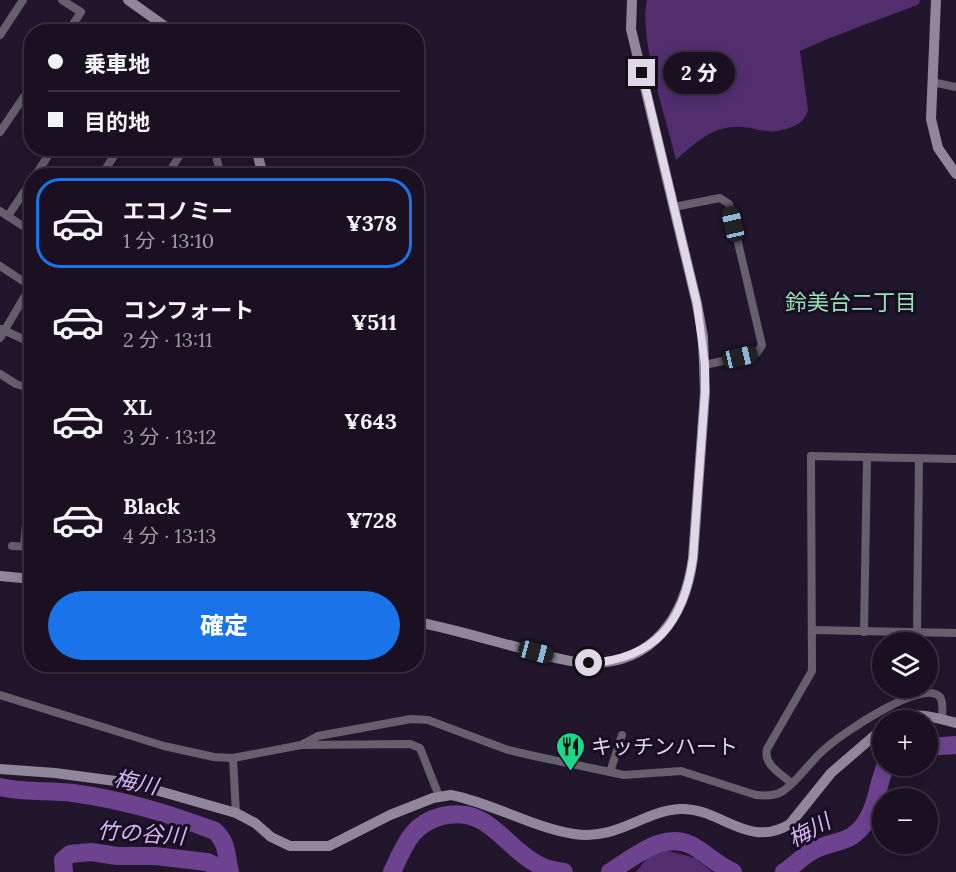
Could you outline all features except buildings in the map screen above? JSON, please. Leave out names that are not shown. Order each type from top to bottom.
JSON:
[{"type":"street","points":[[0,34],[23,0]]},
{"type":"street","points":[[63,0],[81,12],[73,24]]},
{"type":"street","points":[[128,0],[161,24]]},
{"type":"street","points":[[424,624],[555,658],[589,663],[622,658],[639,652],[654,641],[676,616],[685,598],[690,578],[705,392],[705,365],[697,304],[631,29],[630,13],[633,0]]},
{"type":"street","points":[[936,0],[930,119],[938,148],[956,174]]},
{"type":"street","points":[[932,82],[956,87]]},
{"type":"street","points":[[0,132],[24,98]]},
{"type":"street","points":[[24,190],[4,214],[24,227]]},
{"type":"street","points":[[674,207],[720,198],[729,204],[762,345],[757,353],[705,365]]},
{"type":"street","points":[[0,266],[24,281]]},
{"type":"street","points":[[24,297],[1,332],[24,340]]},
{"type":"street","points":[[0,374],[24,386]]},
{"type":"street","points":[[791,783],[767,762],[765,755],[812,671],[812,456],[956,459]]},
{"type":"street","points":[[864,632],[867,457]]},
{"type":"street","points":[[917,632],[919,459]]},
{"type":"street","points":[[12,546],[24,547]]},
{"type":"street","points":[[0,576],[24,578]]},
{"type":"street","points":[[812,630],[872,632]]},
{"type":"street","points":[[938,633],[956,633]]},
{"type":"street","points":[[301,745],[318,736],[411,719],[428,720],[442,723],[508,750],[610,772],[636,775],[681,771],[756,795],[769,796],[783,791],[825,748],[897,701],[930,692],[936,694],[943,703],[942,719]]},
{"type":"street","points":[[0,695],[191,753],[232,758],[301,745],[410,744],[420,748],[439,796]]},
{"type":"street","points":[[938,718],[956,723]]},
{"type":"street","points":[[610,772],[622,735]]},
{"type":"street","points":[[0,769],[55,773],[123,782],[236,813],[247,818],[280,842],[290,846],[319,847],[342,841],[390,815],[439,796],[463,797],[573,834],[590,836],[612,832],[667,811],[682,809],[700,812],[748,831],[770,832],[789,824],[831,773],[872,738]]},
{"type":"street","points":[[232,758],[236,813]]},
{"type":"shaded area","points":[[647,0],[920,0],[919,4],[800,51],[808,110],[799,124],[773,131],[741,127],[725,128],[709,134],[676,160],[646,35]]},
{"type":"shaded area","points":[[665,850],[695,858],[712,872],[636,872],[651,853]]},
{"type":"waterway","name":"梅川","points":[[938,746],[956,745]]},
{"type":"waterway","name":"梅川","points":[[784,872],[810,852],[844,840],[856,833],[868,818],[874,805],[882,776]]},
{"type":"waterway","name":"梅川","points":[[0,787],[73,793],[110,799],[215,831],[224,845],[230,872]]},
{"type":"waterway","name":"梅川","points":[[392,872],[405,845],[416,830],[431,820],[458,814],[471,816],[483,822],[537,864],[564,872]]},
{"type":"waterway","name":"梅川","points":[[610,872],[652,846],[675,841],[698,849],[733,872]]},
{"type":"waterway","name":"竹の谷川","points":[[64,872],[63,860],[70,854],[91,852],[207,862],[228,872]]},
{"type":"place","name":"キッチンハート","points":[[570,772]]},
{"type":"district","name":"鈴美台二丁目","points":[[851,302]]},
{"type":"route","points":[[589,663],[605,662],[639,652],[666,629],[685,598],[693,558],[705,392],[703,337],[642,73]]}]
